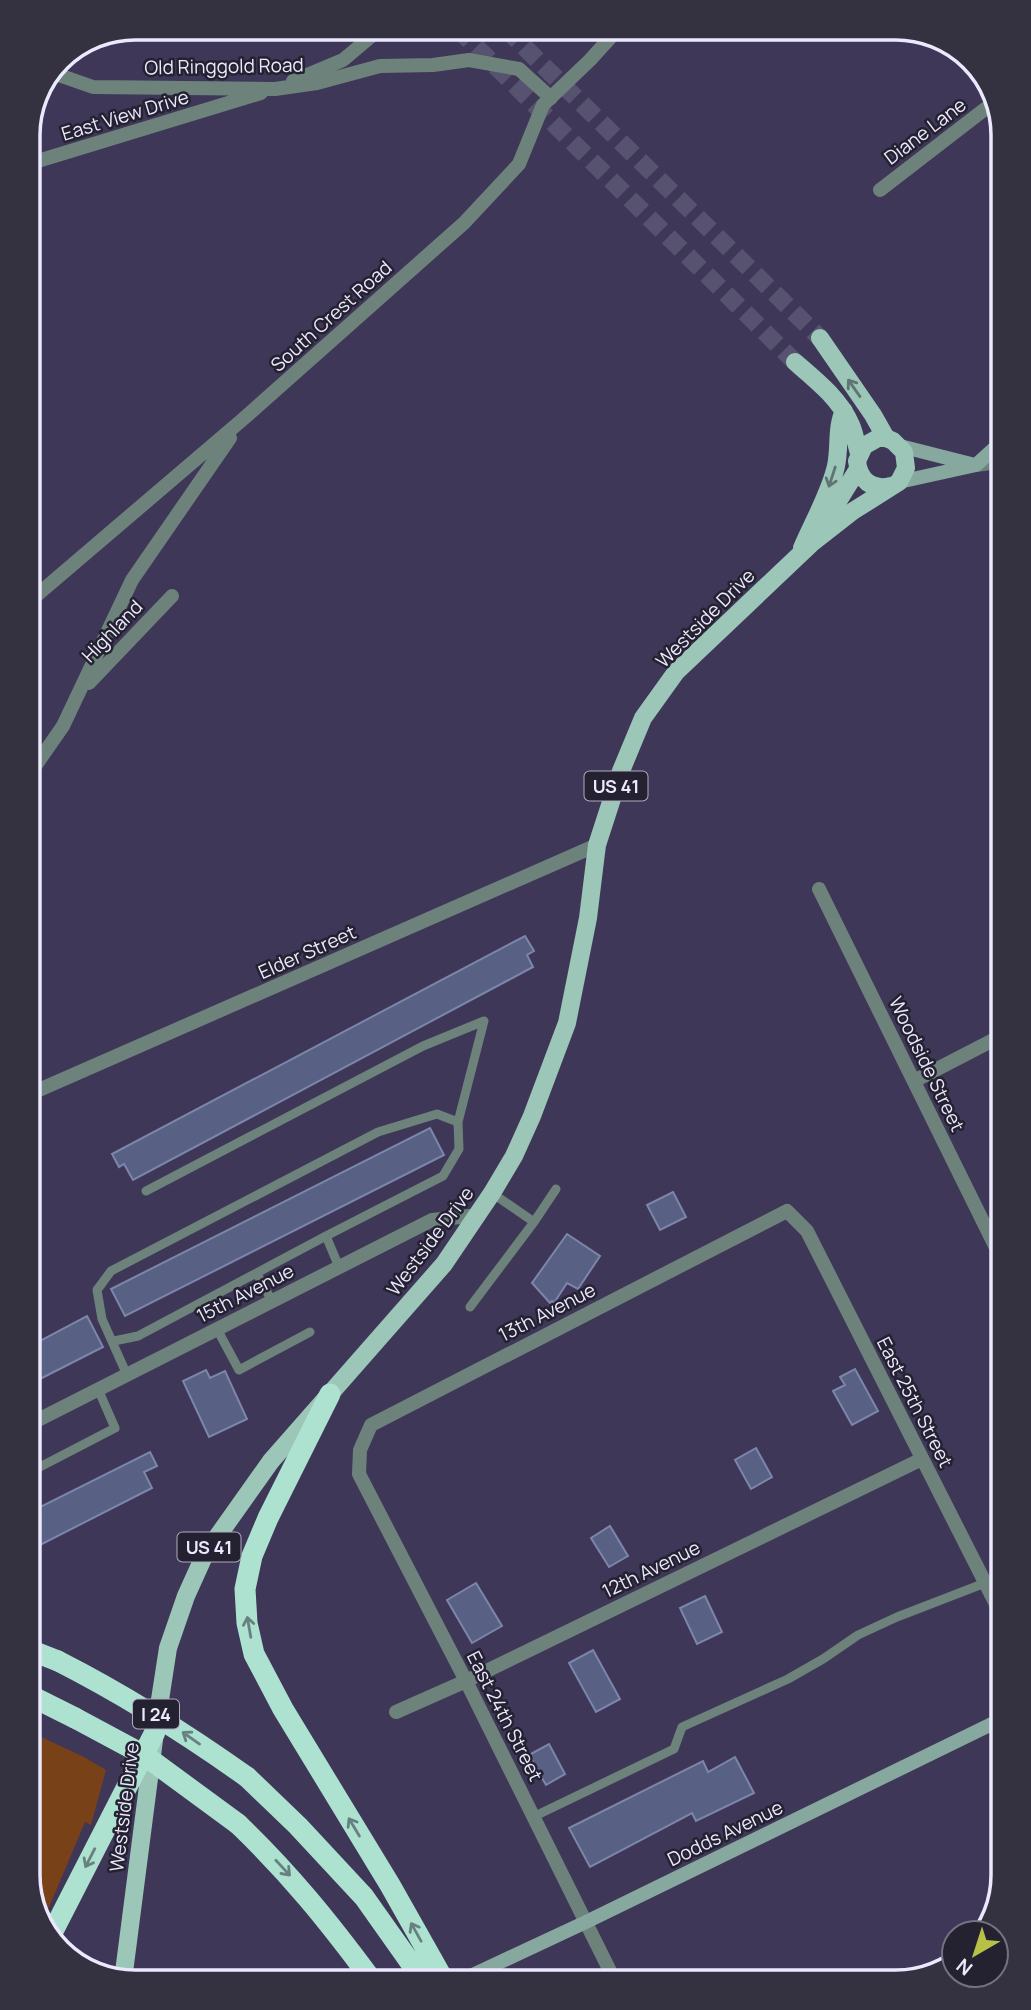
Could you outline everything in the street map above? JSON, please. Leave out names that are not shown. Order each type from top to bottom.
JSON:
[{"type":"highway","points":[[330,1394],[252,1556],[245,1589],[247,1623],[254,1654],[283,1709],[390,1885],[438,1970]]},
{"type":"highway","name":"I 24","points":[[40,1655],[119,1692],[181,1730],[247,1777],[298,1826],[364,1897],[416,1970]]},
{"type":"highway","name":"I 24","points":[[41,1703],[75,1717],[144,1755],[238,1824],[282,1866],[325,1916],[364,1970]]},
{"type":"highway","points":[[56,1926],[155,1732]]},
{"type":"main road","points":[[795,362],[829,391],[844,411],[852,427],[858,461],[867,483],[883,488],[895,484],[906,468],[904,452],[873,415],[820,338]]},
{"type":"main road","points":[[806,549],[836,467],[839,421],[844,411]]},
{"type":"main road","points":[[858,461],[870,441],[893,442]]},
{"type":"main road","name":"Westside Drive","points":[[806,549],[858,461]]},
{"type":"main road","name":"Westside Drive","points":[[124,1969],[168,1648],[186,1596],[205,1554],[271,1461],[444,1264],[479,1215],[514,1156],[532,1116],[566,1023],[588,918],[597,845],[621,771],[643,718],[676,672],[806,549],[895,484]]},
{"type":"street","name":"East View Drive","points":[[40,160],[275,89],[343,60],[367,40]]},
{"type":"street","name":"South Crest Road","points":[[40,592],[242,420],[464,223],[520,164],[543,106],[607,40]]},
{"type":"street","name":"Old Ringgold Road","points":[[61,76],[93,87],[275,89],[317,83],[380,66],[433,65],[469,60],[519,69],[551,98]]},
{"type":"street","name":"Diane Lane","points":[[880,190],[987,109]]},
{"type":"street","points":[[40,759],[63,726],[132,580],[242,420]]},
{"type":"street","points":[[893,442],[976,465]]},
{"type":"street","points":[[976,465],[991,451]]},
{"type":"street","points":[[895,484],[991,464]]},
{"type":"street","name":"Highland","points":[[80,692],[172,596]]},
{"type":"street","name":"Elder Street","points":[[40,1089],[597,845]]},
{"type":"street","name":"Woodside Street","points":[[818,889],[991,1237]]},
{"type":"street","points":[[914,1081],[991,1041]]},
{"type":"street","name":"East 25th Street","points":[[787,1211],[807,1231],[991,1595]]},
{"type":"street","name":"13th Avenue","points":[[359,1474],[360,1450],[371,1425],[787,1211]]},
{"type":"street","name":"15th Avenue","points":[[40,1419],[432,1220],[479,1215]]},
{"type":"street","name":"12th Avenue","points":[[396,1712],[466,1681],[922,1459]]},
{"type":"street","name":"East 24th Street","points":[[359,1474],[466,1681],[610,1970]]},
{"type":"street","name":"Dodds Avenue","points":[[483,1970],[991,1724]]},
{"type":"lane","points":[[114,1341],[138,1336],[443,1176],[459,1149],[458,1122],[484,1021],[423,1046],[146,1191]]},
{"type":"lane","points":[[127,1375],[102,1319],[97,1290],[111,1271],[378,1132],[437,1114],[458,1122]]},
{"type":"lane","points":[[470,1307],[556,1189]]},
{"type":"lane","points":[[492,1193],[534,1222]]},
{"type":"lane","points":[[326,1236],[339,1267]]},
{"type":"lane","points":[[257,1274],[272,1301]]},
{"type":"lane","points":[[217,1329],[239,1370],[310,1332]]},
{"type":"lane","points":[[40,1468],[115,1428],[98,1389]]},
{"type":"lane","points":[[533,1817],[674,1749],[682,1727],[788,1679],[858,1635],[985,1583]]},
{"type":"shaded area","points":[[40,1736],[106,1770],[91,1825],[85,1822],[47,1911],[40,1875]]},
{"type":"building","points":[[525,936],[534,951],[527,955],[533,967],[133,1180],[124,1164],[119,1167],[112,1154]]},
{"type":"building","points":[[430,1128],[444,1155],[125,1316],[111,1289]]},
{"type":"building","points":[[673,1192],[686,1217],[660,1230],[647,1205]]},
{"type":"building","points":[[567,1234],[600,1256],[578,1289],[567,1283],[554,1303],[550,1303],[532,1283]]},
{"type":"building","points":[[87,1316],[103,1347],[40,1379],[40,1341]]},
{"type":"building","points":[[855,1369],[878,1411],[852,1425],[833,1391],[845,1385],[840,1377]]},
{"type":"building","points":[[206,1370],[210,1378],[225,1371],[247,1419],[209,1437],[183,1381]]},
{"type":"building","points":[[756,1448],[772,1477],[751,1489],[735,1460]]},
{"type":"building","points":[[150,1452],[157,1466],[144,1472],[152,1488],[40,1545],[40,1507]]},
{"type":"building","points":[[610,1526],[628,1556],[609,1567],[591,1538]]},
{"type":"building","points":[[476,1583],[502,1626],[472,1643],[447,1600]]},
{"type":"building","points":[[705,1596],[722,1632],[697,1644],[680,1608]]},
{"type":"building","points":[[593,1650],[620,1699],[596,1712],[569,1663]]},
{"type":"building","points":[[549,1744],[565,1774],[546,1785],[529,1755]]},
{"type":"building","points":[[735,1757],[754,1793],[696,1821],[692,1813],[590,1867],[569,1828],[703,1761],[708,1772]]},
{"type":"tunnel","points":[[469,40],[795,362]]},
{"type":"tunnel","points":[[517,40],[820,338]]}]
